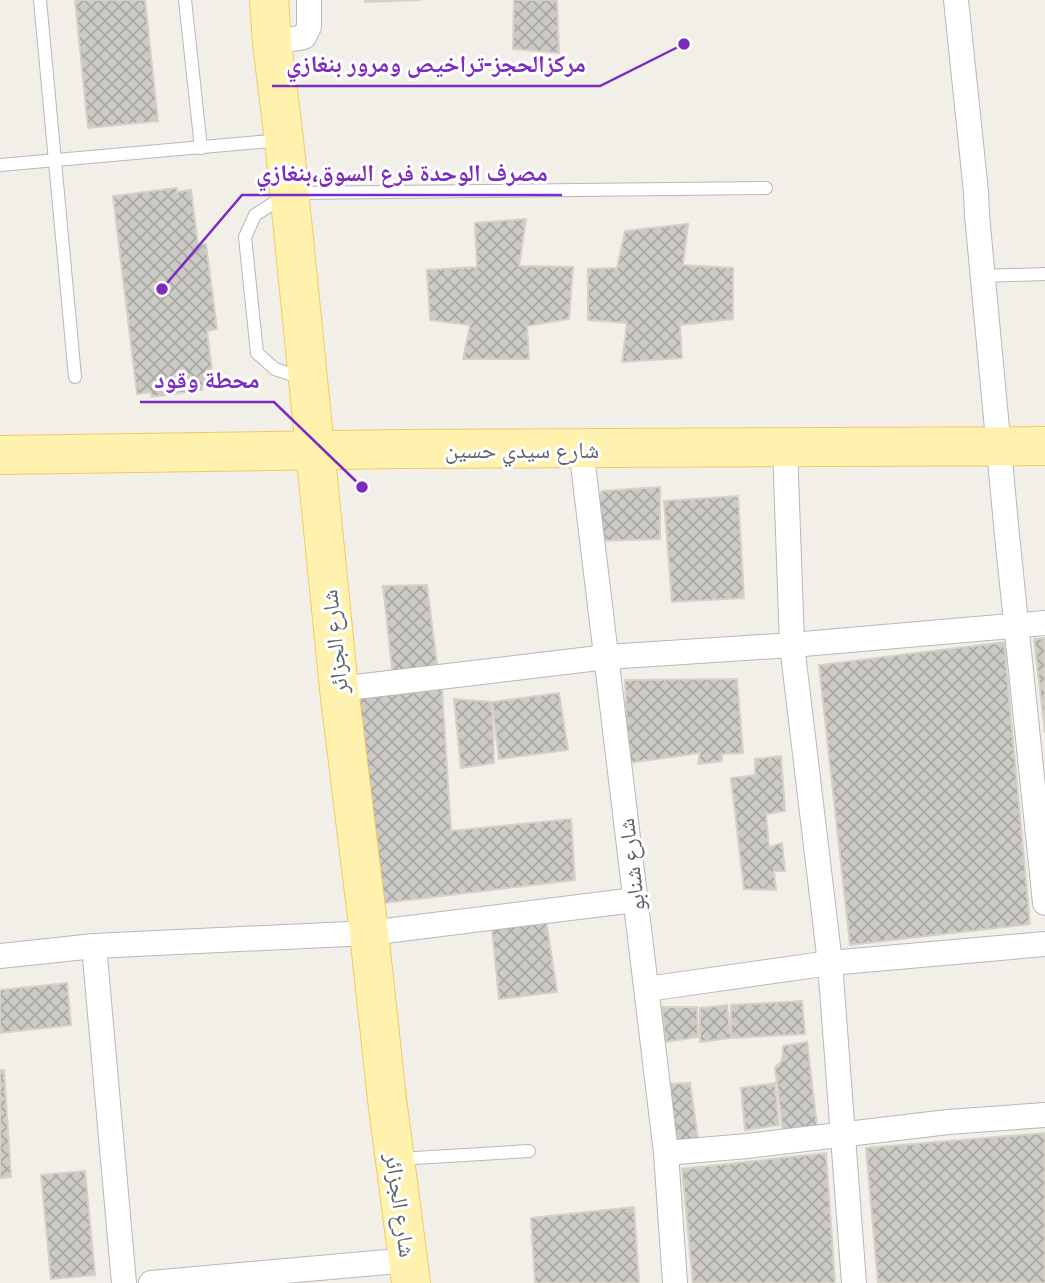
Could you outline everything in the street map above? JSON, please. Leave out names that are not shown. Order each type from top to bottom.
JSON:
[{"type":"main road","name":"شارع الجزائر","points":[[269,0],[339,689],[394,1159],[410,1271]]},
{"type":"main road","name":"شارع سيدي حسين","points":[[0,454],[1045,446]]},
{"type":"street","points":[[272,43],[304,37],[309,27],[309,0]]},
{"type":"street","points":[[956,0],[1045,902]]},
{"type":"street","points":[[785,447],[792,645],[830,964],[854,1283]]},
{"type":"street","name":"شارع شنابو","points":[[581,448],[666,1153],[675,1283]]},
{"type":"street","points":[[339,689],[607,657],[792,645],[1045,623]]},
{"type":"street","points":[[0,956],[94,946],[369,933],[635,900]]},
{"type":"street","points":[[647,989],[830,964],[1045,944]]},
{"type":"street","points":[[94,946],[124,1283]]},
{"type":"street","points":[[666,1153],[948,1122],[1045,1115]]},
{"type":"street","points":[[151,1283],[410,1271]]},
{"type":"lane","points":[[40,0],[75,377]]},
{"type":"lane","points":[[185,0],[201,148]]},
{"type":"lane","points":[[0,165],[284,140]]},
{"type":"lane","points":[[289,193],[766,188]]},
{"type":"lane","points":[[984,276],[1045,274]]},
{"type":"lane","points":[[394,1159],[529,1151]]},
{"type":"building","points":[[75,0],[145,0],[158,121],[88,128]]},
{"type":"building","points":[[365,0],[421,0],[365,2]]},
{"type":"building","points":[[514,0],[557,0],[559,53],[513,49]]},
{"type":"building","points":[[177,188],[177,192],[191,190],[198,245],[206,244],[217,329],[207,331],[214,385],[202,386],[202,390],[152,397],[151,392],[137,394],[113,196]]},
{"type":"building","points":[[526,219],[519,266],[573,267],[569,319],[527,326],[529,359],[463,359],[470,325],[430,320],[427,270],[477,267],[475,223]]},
{"type":"building","points":[[688,224],[683,265],[733,268],[733,319],[680,325],[682,358],[622,362],[627,323],[588,320],[588,269],[617,268],[625,231]]},
{"type":"building","points":[[660,487],[660,539],[599,541],[595,503],[602,491]]},
{"type":"building","points":[[738,496],[744,598],[672,602],[664,501]]},
{"type":"building","points":[[427,585],[438,672],[393,677],[383,586]]},
{"type":"building","points":[[1045,638],[1045,733],[1034,639]]},
{"type":"building","points":[[1004,642],[1030,924],[850,945],[819,665]]},
{"type":"building","points":[[737,679],[743,753],[722,754],[722,761],[698,764],[700,753],[628,763],[625,680]]},
{"type":"building","points":[[442,689],[451,831],[571,819],[575,880],[376,904],[355,699]]},
{"type":"building","points":[[559,693],[568,750],[499,759],[492,702]]},
{"type":"building","points":[[454,699],[492,702],[494,763],[461,768]]},
{"type":"building","points":[[781,756],[785,811],[766,814],[769,847],[782,843],[785,871],[774,871],[776,890],[744,889],[731,778],[755,775],[755,759]]},
{"type":"building","points":[[546,920],[557,992],[499,999],[492,929]]},
{"type":"building","points":[[67,983],[71,1025],[0,1033],[0,990]]},
{"type":"building","points":[[802,1001],[805,1034],[731,1038],[731,1005]]},
{"type":"building","points":[[727,1005],[731,1038],[700,1042],[700,1008]]},
{"type":"building","points":[[662,1007],[697,1007],[698,1037],[665,1042]]},
{"type":"building","points":[[807,1042],[817,1126],[783,1131],[775,1067],[782,1061],[783,1046]]},
{"type":"building","points":[[0,1070],[4,1070],[11,1177],[0,1178]]},
{"type":"building","points":[[690,1083],[699,1146],[669,1147],[661,1084]]},
{"type":"building","points":[[775,1083],[779,1125],[745,1130],[741,1088]]},
{"type":"building","points":[[1045,1133],[1045,1283],[878,1283],[866,1148]]},
{"type":"building","points":[[826,1153],[835,1283],[693,1283],[682,1169]]},
{"type":"building","points":[[85,1171],[95,1275],[51,1279],[41,1175]]},
{"type":"building","points":[[634,1207],[639,1283],[535,1283],[531,1218]]},
{"type":"place","name":"مركزالحجز-تراخيص ومرور بنغازي","points":[[684,44]]},
{"type":"place","name":"مصرف الوحدة فرع السوق،بنغازي","points":[[162,289]]},
{"type":"place","name":"محطة وقود","points":[[362,487]]}]
